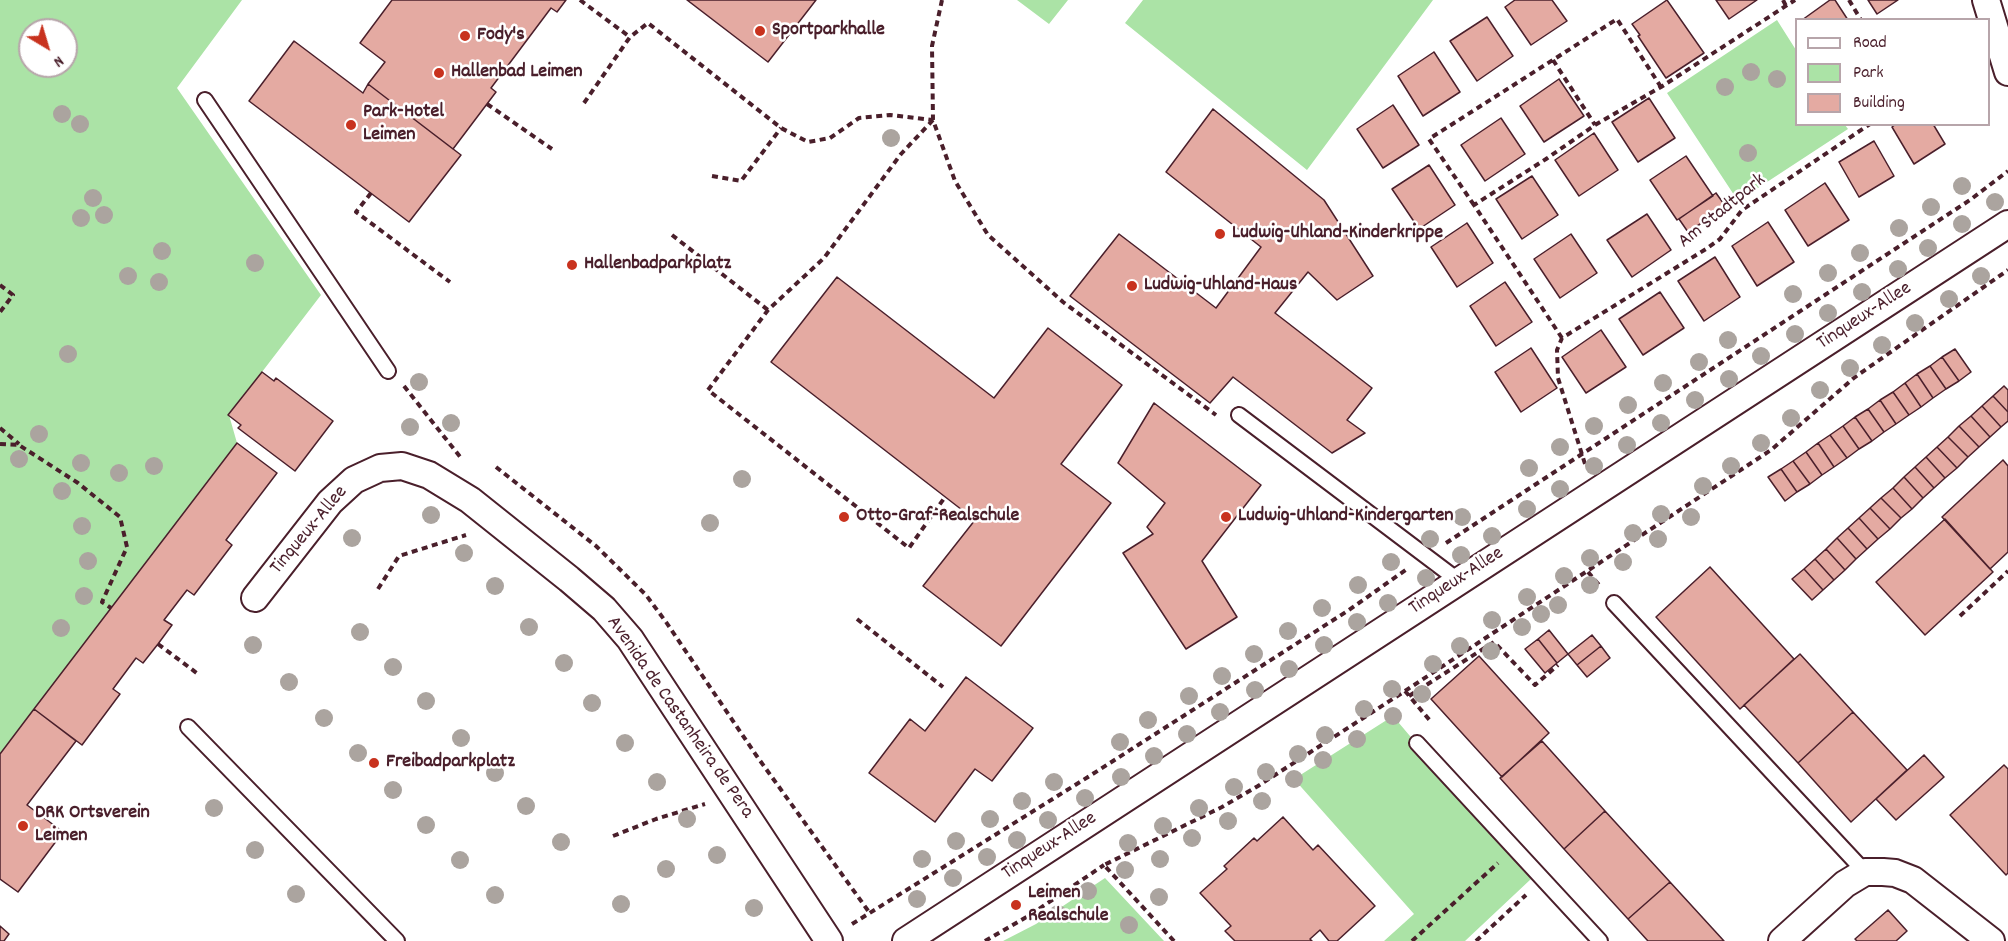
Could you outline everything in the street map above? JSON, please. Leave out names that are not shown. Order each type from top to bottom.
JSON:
[{"type":"street","points":[[1986,0],[2008,72]]},
{"type":"street","name":"Tinqueux-Allee","points":[[906,941],[2008,224]]},
{"type":"street","name":"Tinqueux-Allee","points":[[255,598],[336,495],[354,480],[380,468],[402,466],[429,475],[470,500]]},
{"type":"street","name":"Avenida de Castanheira de Pera","points":[[470,500],[603,609],[630,639],[829,941]]},
{"type":"street","points":[[1782,941],[1838,890],[1865,872],[1890,872],[1913,880],[1992,941]]},
{"type":"lane","points":[[206,100],[388,371]]},
{"type":"lane","points":[[1239,415],[1459,581]]},
{"type":"lane","points":[[1614,603],[1865,872]]},
{"type":"lane","points":[[188,727],[397,941]]},
{"type":"lane","points":[[1417,743],[1600,941]]},
{"type":"path","points":[[580,0],[630,37]]},
{"type":"path","points":[[942,0],[932,46],[933,120],[955,182],[988,235],[1063,302],[1230,425],[1239,415]]},
{"type":"path","points":[[1783,0],[1786,6]]},
{"type":"path","points":[[1474,205],[1595,125],[1661,87],[1795,0]]},
{"type":"path","points":[[1849,0],[1860,18]]},
{"type":"path","points":[[1595,493],[1558,378],[1557,350],[1562,338],[1429,139],[1617,19],[1661,87]]},
{"type":"path","points":[[584,103],[630,37],[648,23],[781,128],[808,142],[830,138],[859,118],[890,115],[933,120]]},
{"type":"path","points":[[1553,60],[1595,125]]},
{"type":"path","points":[[487,104],[552,149]]},
{"type":"path","points":[[933,120],[902,154],[824,258],[768,310],[708,390],[909,548],[945,497]]},
{"type":"path","name":"Am Stadtpark","points":[[1562,338],[1706,249],[1720,239],[1742,210],[1867,126]]},
{"type":"path","points":[[712,176],[741,181],[781,128]]},
{"type":"path","points":[[371,193],[356,212],[450,282]]},
{"type":"path","points":[[672,235],[768,310]]},
{"type":"path","points":[[985,941],[1030,915],[1104,865],[1222,807],[1258,786],[1405,691],[1771,450],[1854,376],[2008,270]]},
{"type":"path","points":[[0,285],[13,295],[0,312]]},
{"type":"path","points":[[404,386],[468,466]]},
{"type":"path","points":[[0,428],[19,445],[78,483],[120,517],[127,547],[102,602],[111,608]]},
{"type":"path","points":[[0,444],[19,445]]},
{"type":"path","points":[[496,466],[596,546],[646,595],[756,755],[869,912]]},
{"type":"path","points":[[378,589],[399,556],[501,524]]},
{"type":"path","points":[[1960,616],[2008,571]]},
{"type":"path","points":[[857,619],[943,687]]},
{"type":"path","points":[[1409,696],[1494,642],[1535,685],[1558,665]]},
{"type":"path","points":[[158,644],[198,674]]},
{"type":"path","points":[[1405,691],[1437,729],[1417,743]]},
{"type":"path","points":[[613,836],[656,819],[734,794]]},
{"type":"path","points":[[1412,941],[1514,848]]},
{"type":"path","points":[[1104,865],[1174,941]]},
{"type":"path","points":[[1476,941],[1543,879]]},
{"type":"green space","points":[[0,0],[242,0],[177,88],[321,295],[229,415],[237,443],[0,754]]},
{"type":"green space","points":[[1017,0],[1068,0],[1049,24]]},
{"type":"green space","points":[[1143,0],[1433,0],[1307,170],[1125,23]]},
{"type":"green space","points":[[1777,20],[1795,48],[1795,126],[1846,126],[1848,129],[1738,201],[1667,93]]},
{"type":"green space","points":[[1393,716],[1531,879],[1465,941],[1384,941],[1414,914],[1294,779]]},
{"type":"green space","points":[[1105,878],[1164,941],[1003,941],[1036,924]]},
{"type":"building","name":"Hallenbad Leimen","points":[[392,0],[566,0],[557,12],[551,8],[491,88],[496,92],[453,149],[368,84],[385,62],[360,43]]},
{"type":"building","name":"Sportparkhalle","points":[[687,0],[816,0],[768,62]]},
{"type":"building","points":[[1515,0],[1552,0],[1567,21],[1531,45],[1505,7]]},
{"type":"building","points":[[1667,0],[1704,53],[1666,78],[1632,24]]},
{"type":"building","points":[[1716,0],[1757,0],[1729,19]]},
{"type":"building","points":[[1830,0],[1835,0],[1847,18],[1805,18]]},
{"type":"building","points":[[1868,0],[1898,0],[1877,14]]},
{"type":"building","points":[[1487,17],[1513,56],[1477,81],[1450,41]]},
{"type":"building","name":"Park-Hotel Leimen","points":[[294,41],[363,93],[368,84],[461,155],[409,222],[249,101]]},
{"type":"building","points":[[1434,52],[1460,92],[1423,116],[1398,76]]},
{"type":"building","points":[[1559,79],[1584,116],[1544,142],[1520,106]]},
{"type":"building","points":[[1649,98],[1675,138],[1638,162],[1612,122]]},
{"type":"building","points":[[1393,105],[1419,145],[1383,168],[1357,129]]},
{"type":"building","name":"Ludwig-Uhland-Haus","points":[[1213,109],[1324,200],[1373,276],[1337,300],[1308,272],[1275,313],[1372,388],[1347,420],[1365,433],[1332,453],[1233,377],[1210,403],[1070,296],[1119,234],[1216,308],[1261,247],[1166,172]]},
{"type":"building","points":[[1501,118],[1525,154],[1485,181],[1461,145]]},
{"type":"building","points":[[1934,126],[1945,144],[1914,164],[1892,127]]},
{"type":"building","points":[[1594,133],[1618,170],[1579,196],[1555,160]]},
{"type":"building","points":[[1874,141],[1894,176],[1859,197],[1839,162]]},
{"type":"building","points":[[1686,156],[1713,196],[1677,220],[1650,180]]},
{"type":"building","points":[[1429,165],[1455,205],[1419,229],[1392,189]]},
{"type":"building","points":[[1532,176],[1558,215],[1522,239],[1496,199]]},
{"type":"building","points":[[1825,183],[1849,220],[1808,246],[1785,210]]},
{"type":"building","points":[[1716,193],[1726,207],[1688,232],[1679,219]]},
{"type":"building","points":[[1647,214],[1671,250],[1632,277],[1607,240]]},
{"type":"building","points":[[1768,222],[1794,262],[1757,286],[1732,246]]},
{"type":"building","points":[[1467,223],[1493,263],[1457,287],[1431,247]]},
{"type":"building","points":[[1571,234],[1597,273],[1560,298],[1534,259]]},
{"type":"building","points":[[1715,257],[1740,297],[1704,321],[1678,281]]},
{"type":"building","points":[[837,277],[994,398],[1048,328],[1122,385],[1061,464],[1111,503],[1001,646],[923,586],[975,520],[771,362]]},
{"type":"building","points":[[1505,282],[1532,322],[1496,346],[1470,306]]},
{"type":"building","points":[[1660,292],[1684,328],[1643,355],[1619,319]]},
{"type":"building","points":[[1601,330],[1626,367],[1586,393],[1562,357]]},
{"type":"building","points":[[1531,348],[1557,388],[1521,412],[1495,372]]},
{"type":"building","points":[[1955,349],[1971,372],[1959,381],[1942,357]]},
{"type":"building","points":[[1942,357],[1959,381],[1946,389],[1930,366]]},
{"type":"building","points":[[1930,366],[1946,389],[1933,398],[1917,374]]},
{"type":"building","points":[[262,372],[274,381],[276,378],[333,421],[295,471],[238,428],[241,425],[228,415]]},
{"type":"building","points":[[1917,374],[1933,398],[1921,407],[1905,383]]},
{"type":"building","points":[[1905,383],[1921,407],[1909,415],[1893,392]]},
{"type":"building","points":[[2004,386],[2008,390],[2008,412],[1993,396]]},
{"type":"building","points":[[1893,392],[1909,415],[1896,424],[1880,400]]},
{"type":"building","points":[[1993,396],[2008,412],[2008,421],[2001,427],[1982,406]]},
{"type":"building","points":[[1880,400],[1896,424],[1884,432],[1868,409]]},
{"type":"building","points":[[1154,403],[1261,485],[1202,561],[1237,617],[1186,649],[1123,553],[1153,534],[1147,527],[1165,503],[1118,463]]},
{"type":"building","points":[[1982,406],[2001,427],[1990,437],[1971,416]]},
{"type":"building","points":[[1868,409],[1884,432],[1872,441],[1855,417]]},
{"type":"building","points":[[1971,416],[1990,437],[1979,447],[1959,426]]},
{"type":"building","points":[[1855,417],[1872,441],[1859,449],[1843,426]]},
{"type":"building","points":[[1843,426],[1859,449],[1847,458],[1830,435]]},
{"type":"building","points":[[1959,426],[1979,447],[1968,457],[1948,437]]},
{"type":"building","points":[[1830,435],[1847,458],[1834,467],[1818,443]]},
{"type":"building","points":[[1948,437],[1968,457],[1957,468],[1937,447]]},
{"type":"building","points":[[237,443],[277,473],[226,540],[232,545],[194,595],[187,590],[164,620],[172,625],[158,644],[143,663],[136,658],[113,689],[120,694],[82,745],[34,709]]},
{"type":"building","points":[[1818,443],[1834,467],[1822,475],[1806,452]]},
{"type":"building","points":[[1937,447],[1957,468],[1945,478],[1926,457]]},
{"type":"building","points":[[1806,452],[1822,475],[1810,484],[1793,461]]},
{"type":"building","points":[[1926,457],[1945,478],[1934,488],[1915,467]]},
{"type":"building","points":[[2003,460],[2008,466],[2008,552],[1990,569],[1942,517]]},
{"type":"building","points":[[1793,461],[1810,484],[1797,492],[1781,469]]},
{"type":"building","points":[[1915,467],[1934,488],[1923,498],[1904,477]]},
{"type":"building","points":[[1781,469],[1797,492],[1785,501],[1768,477]]},
{"type":"building","points":[[1904,477],[1923,498],[1912,509],[1893,488]]},
{"type":"building","points":[[1893,488],[1912,509],[1901,518],[1881,498]]},
{"type":"building","points":[[1881,498],[1901,518],[1890,529],[1870,508]]},
{"type":"building","points":[[1870,508],[1890,529],[1878,539],[1859,518]]},
{"type":"building","points":[[1859,518],[1878,539],[1867,549],[1848,528]]},
{"type":"building","points":[[1945,519],[1993,572],[1925,635],[1876,582]]},
{"type":"building","points":[[1848,528],[1867,549],[1856,559],[1837,538]]},
{"type":"building","points":[[1837,538],[1856,559],[1845,570],[1826,549]]},
{"type":"building","points":[[1826,549],[1845,570],[1834,580],[1815,559]]},
{"type":"building","points":[[1815,559],[1834,580],[1823,590],[1804,569]]},
{"type":"building","points":[[1710,567],[1794,659],[1740,709],[1656,617]]},
{"type":"building","points":[[1804,569],[1823,590],[1812,600],[1792,579]]},
{"type":"building","points":[[1549,630],[1568,654],[1557,663],[1538,639]]},
{"type":"building","points":[[1592,635],[1601,646],[1577,665],[1568,654]]},
{"type":"building","points":[[1538,639],[1557,663],[1545,673],[1525,649]]},
{"type":"building","points":[[1601,646],[1610,658],[1587,677],[1577,665]]},
{"type":"building","points":[[1800,654],[1853,712],[1798,763],[1744,705]]},
{"type":"building","points":[[1479,656],[1549,733],[1502,777],[1431,699]]},
{"type":"building","points":[[966,677],[1033,728],[992,781],[975,769],[935,822],[869,773],[910,719],[925,731]]},
{"type":"building","points":[[34,709],[76,741],[27,805],[63,832],[18,892],[0,879],[0,754]]},
{"type":"building","points":[[1853,712],[1907,770],[1851,822],[1798,763]]},
{"type":"building","points":[[1542,741],[1605,811],[1564,849],[1500,778]]},
{"type":"building","points":[[1924,755],[1944,777],[1896,820],[1876,799]]},
{"type":"building","points":[[2004,765],[2008,769],[2008,873],[2006,875],[1950,815]]},
{"type":"building","points":[[1605,811],[1670,882],[1628,919],[1564,849]]},
{"type":"building","points":[[1283,817],[1313,850],[1318,845],[1375,906],[1337,941],[1329,941],[1320,930],[1310,939],[1312,941],[1235,941],[1225,931],[1231,926],[1200,893],[1227,869],[1224,866],[1254,838],[1257,841]]},
{"type":"building","points":[[1670,882],[1724,941],[1648,941],[1628,919]]},
{"type":"building","points":[[1888,910],[1907,931],[1896,941],[1857,941],[1855,939]]},
{"type":"building","points":[[0,926],[9,934],[4,941],[0,941]]},
{"type":"place","name":"Sportparkhalle","points":[[760,31]]},
{"type":"place","name":"Fody's","points":[[465,36]]},
{"type":"place","name":"Hallenbad Leimen","points":[[439,73]]},
{"type":"place","name":"Park-Hotel Leimen","points":[[351,125]]},
{"type":"place","name":"Ludwig-Uhland-Kinderkrippe","points":[[1220,234]]},
{"type":"place","name":"Hallenbadparkplatz","points":[[572,265]]},
{"type":"place","name":"Ludwig-Uhland-Haus","points":[[1132,286]]},
{"type":"place","name":"Otto-Graf-Realschule","points":[[844,517]]},
{"type":"place","name":"Ludwig-Uhland-Kindergarten","points":[[1226,517]]},
{"type":"place","name":"Freibadparkplatz","points":[[374,763]]},
{"type":"place","name":"DRK Ortsverein Leimen","points":[[23,826]]},
{"type":"place","name":"Leimen Realschule","points":[[1016,905]]}]
